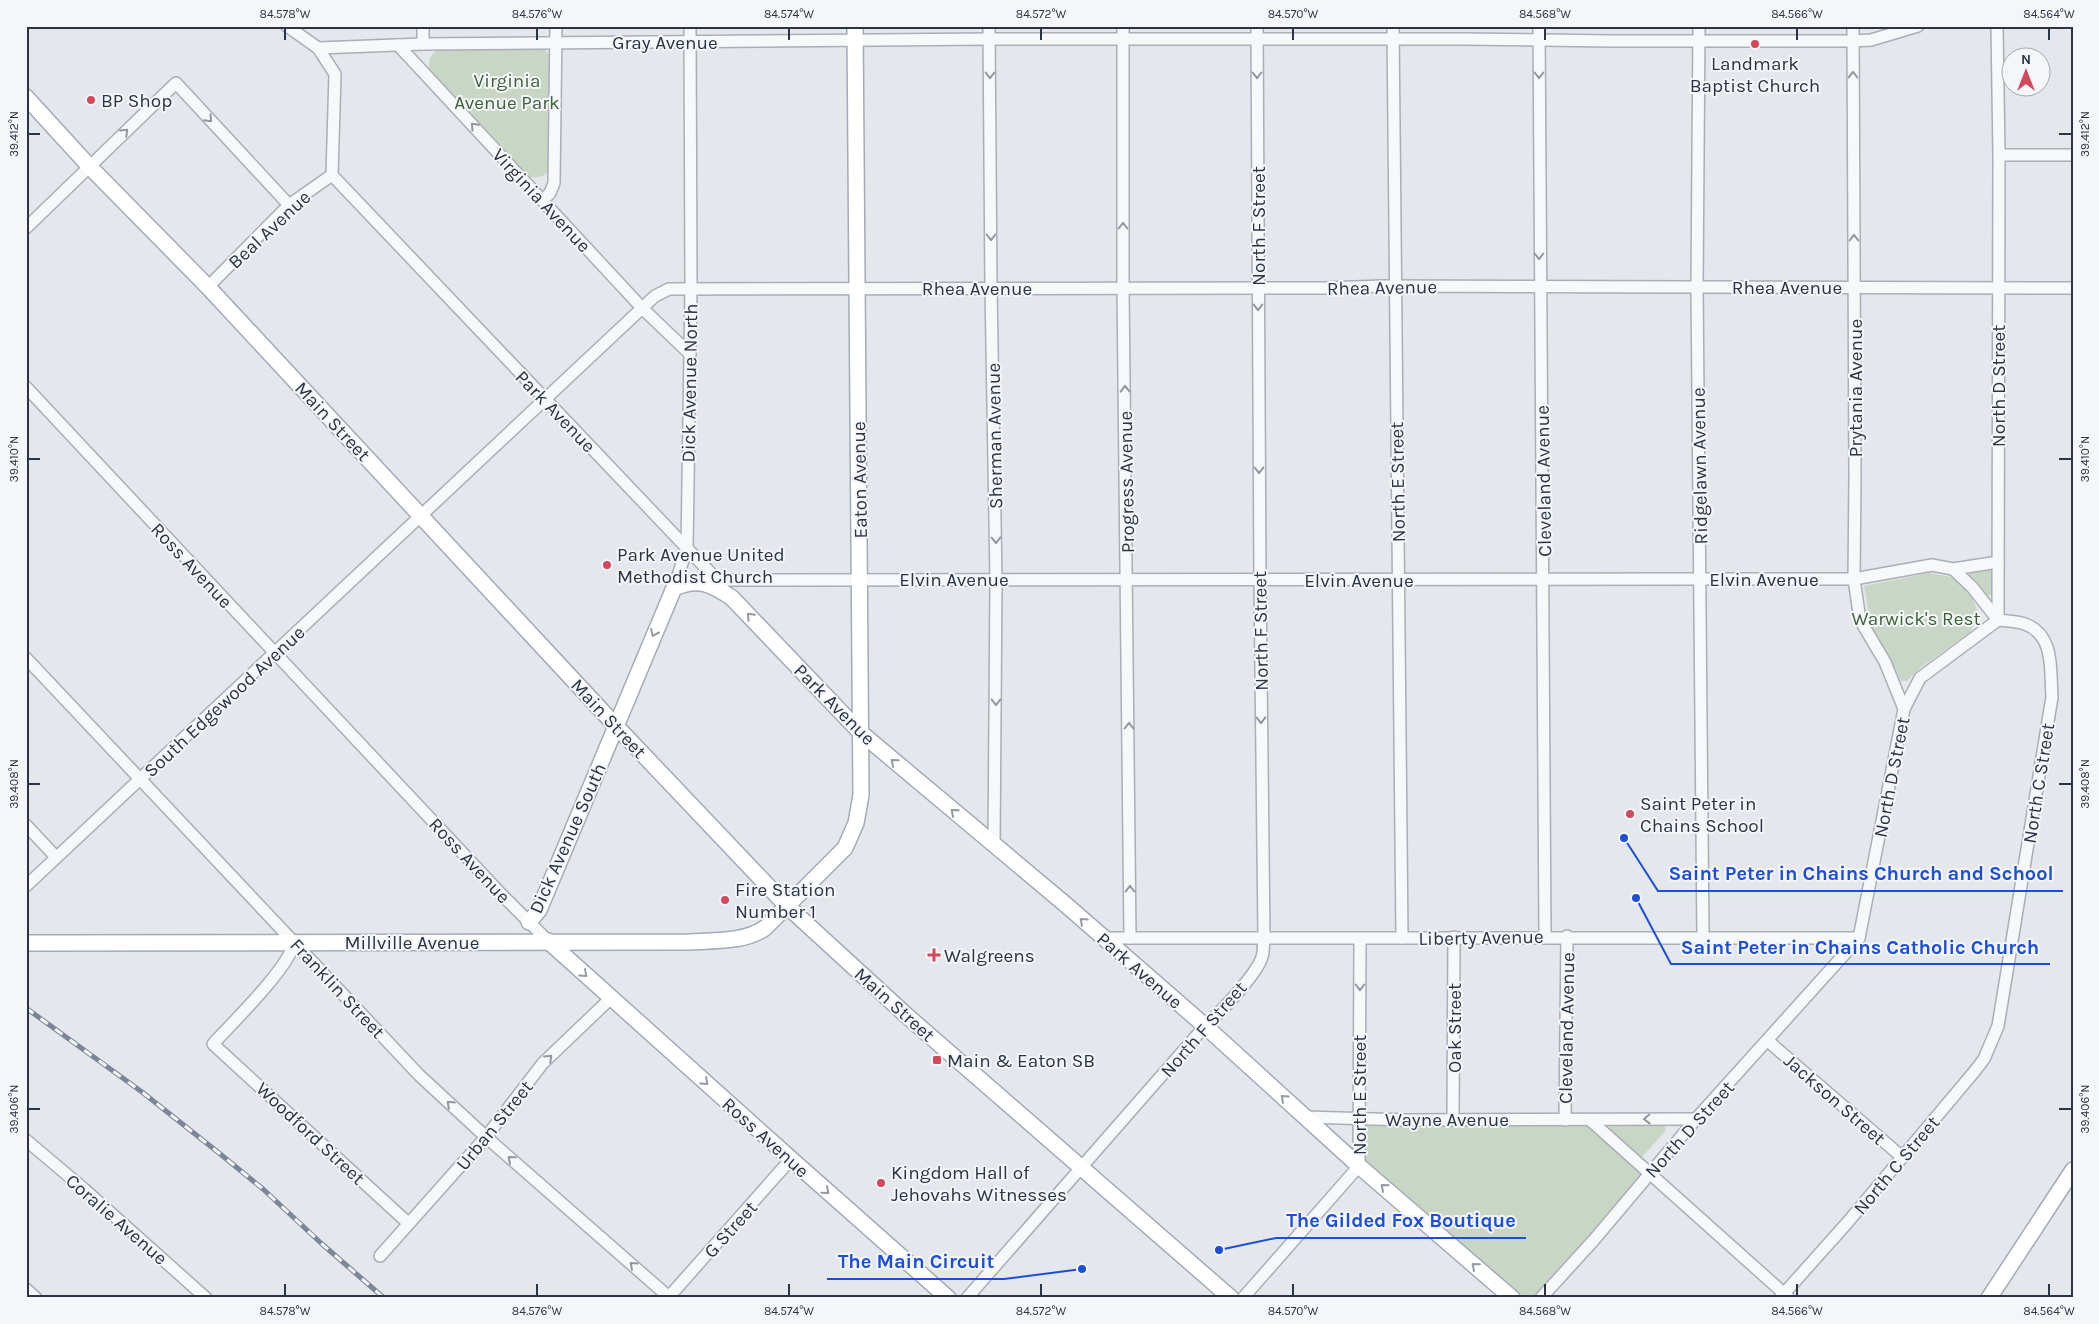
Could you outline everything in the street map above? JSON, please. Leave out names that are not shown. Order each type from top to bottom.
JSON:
[{"type":"main road","name":"Eaton Avenue","points":[[786,905],[845,848],[849,842],[860,810],[855,33]]},
{"type":"main road","name":"Main Street","points":[[26,97],[89,166],[208,287],[616,726],[786,905],[906,1015],[1231,1298]]},
{"type":"main road","points":[[674,588],[686,582],[702,583],[714,586],[732,598]]},
{"type":"main road","name":"Dick Avenue North","points":[[616,726],[674,588]]},
{"type":"main road","name":"Park Avenue","points":[[732,598],[861,733],[1065,904],[1205,1026],[1359,1166],[1512,1298]]},
{"type":"main road","name":"Dick Avenue South","points":[[529,922],[539,910],[616,726]]},
{"type":"main road","name":"Millville Avenue","points":[[26,943],[688,942],[740,939],[757,934],[786,905]]},
{"type":"main road","name":"Ross Avenue","points":[[548,941],[790,1159],[948,1298]]},
{"type":"main road","points":[[1989,1298],[2073,1170]]},
{"type":"street","points":[[422,26],[423,44]]},
{"type":"street","points":[[543,200],[550,193],[554,183],[556,26]]},
{"type":"street","name":"Dick Avenue North","points":[[674,588],[687,548],[691,288],[690,26]]},
{"type":"street","name":"Sherman Avenue","points":[[989,26],[996,580],[994,846]]},
{"type":"street","name":"Progress Avenue","points":[[1123,26],[1123,288],[1130,938]]},
{"type":"street","name":"North F Street","points":[[967,1298],[1214,1018],[1257,967],[1262,956],[1264,938],[1257,26]]},
{"type":"street","name":"North E Street","points":[[1393,26],[1394,286],[1402,938]]},
{"type":"street","name":"Cleveland Avenue","points":[[1538,26],[1544,580],[1545,936]]},
{"type":"street","name":"Ridgelawn Avenue","points":[[1699,26],[1697,287],[1703,936]]},
{"type":"street","name":"Prytania Avenue","points":[[1852,26],[1854,580],[1860,620],[1885,662],[1904,709]]},
{"type":"street","name":"Gray Avenue","points":[[318,48],[423,44],[690,43],[855,33],[989,39],[1853,41],[1871,40],[1918,26]]},
{"type":"street","name":"North D Street","points":[[1541,1298],[1593,1242],[1696,1119],[1859,938],[1904,709],[1920,678],[1998,620],[1997,287],[1999,155],[1997,26]]},
{"type":"street","points":[[288,27],[318,48],[335,74],[332,175]]},
{"type":"street","name":"Virginia Avenue","points":[[398,45],[643,309],[690,353]]},
{"type":"street","points":[[26,228],[176,83],[289,205]]},
{"type":"street","points":[[1999,155],[2073,155]]},
{"type":"street","name":"Beal Avenue","points":[[208,287],[289,205],[332,175]]},
{"type":"street","name":"Park Avenue","points":[[332,175],[718,580],[732,598]]},
{"type":"street","name":"Rhea Avenue","points":[[546,400],[656,296],[669,289],[1394,286],[2073,288]]},
{"type":"street","name":"Ross Avenue","points":[[26,387],[274,653],[548,941]]},
{"type":"street","name":"South Edgewood Avenue","points":[[26,886],[55,856],[141,779],[546,400]]},
{"type":"street","name":"Elvin Avenue","points":[[718,580],[1854,580],[1932,565],[1953,569],[1998,562]]},
{"type":"street","points":[[1953,569],[1972,587],[1998,620]]},
{"type":"street","name":"North C Street","points":[[1784,1296],[1984,1059],[1998,1026],[2052,697],[2050,658],[2045,640],[2037,630],[2024,624],[1998,620]]},
{"type":"street","name":"Franklin Street","points":[[26,658],[419,1075],[486,1138],[669,1298]]},
{"type":"street","points":[[26,825],[55,856]]},
{"type":"street","name":"Oak Street","points":[[1453,1120],[1454,936]]},
{"type":"street","name":"Cleveland Avenue","points":[[1565,1120],[1567,936]]},
{"type":"street","name":"Liberty Avenue","points":[[1102,938],[1703,936],[1859,938]]},
{"type":"street","name":"North E Street","points":[[1244,1298],[1359,1166],[1360,938]]},
{"type":"street","name":"Woodford Street","points":[[295,942],[291,955],[238,1018],[213,1044],[408,1223]]},
{"type":"street","name":"Urban Street","points":[[380,1256],[486,1138],[543,1063],[611,998]]},
{"type":"street","name":"Jackson Street","points":[[1768,1040],[1902,1157]]},
{"type":"street","name":"Wayne Avenue","points":[[1305,1117],[1453,1120],[1696,1119]]},
{"type":"street","points":[[1590,1120],[1650,1172],[1784,1296]]},
{"type":"street","name":"Coralie Avenue","points":[[26,1140],[206,1298]]},
{"type":"street","name":"G Street","points":[[669,1298],[790,1159]]},
{"type":"street","points":[[26,1289],[36,1298]]},
{"type":"green space","points":[[1132,26],[1246,26],[1246,29],[1132,29]]},
{"type":"green space","points":[[1265,26],[1380,26],[1380,29],[1266,29]]},
{"type":"green space","name":"Virginia Avenue Park","points":[[539,47],[545,49],[550,56],[552,165],[544,175],[535,177],[527,176],[429,72],[429,60],[434,52],[441,48]]},
{"type":"green space","points":[[1988,568],[1993,570],[1994,573],[1991,594],[1986,598],[1968,576],[1971,572]]},
{"type":"green space","name":"Warwick's Rest","points":[[1929,573],[1957,578],[1970,594],[1978,612],[1976,621],[1970,632],[1920,668],[1907,681],[1901,681],[1889,656],[1871,627],[1864,586]]},
{"type":"green space","points":[[1360,1118],[1590,1120],[1649,1172],[1541,1298],[1512,1298],[1359,1166]]},
{"type":"green space","points":[[1613,1123],[1663,1123],[1666,1130],[1641,1158],[1611,1131],[1610,1126]]},
{"type":"railway","points":[[26,1008],[142,1092],[219,1153],[263,1189],[384,1298]]},
{"type":"place","name":"Landmark Baptist Church","points":[[1755,44]]},
{"type":"place","name":"BP Shop","points":[[91,100]]},
{"type":"place","name":"Park Avenue United Methodist Church","points":[[607,565]]},
{"type":"place","name":"Saint Peter in Chains School","points":[[1630,814]]},
{"type":"place","name":"Saint Peter in Chains Church and School","points":[[1624,838]]},
{"type":"place","name":"Saint Peter in Chains Catholic Church","points":[[1636,898]]},
{"type":"place","name":"Fire Station Number 1","points":[[725,900]]},
{"type":"place","name":"Walgreens","points":[[934,955]]},
{"type":"place","name":"Main & Eaton SB","points":[[937,1060]]},
{"type":"place","name":"Kingdom Hall of Jehovahs Witnesses","points":[[881,1183]]},
{"type":"place","name":"The Gilded Fox Boutique","points":[[1219,1250]]},
{"type":"place","name":"The Main Circuit","points":[[1082,1269]]}]
